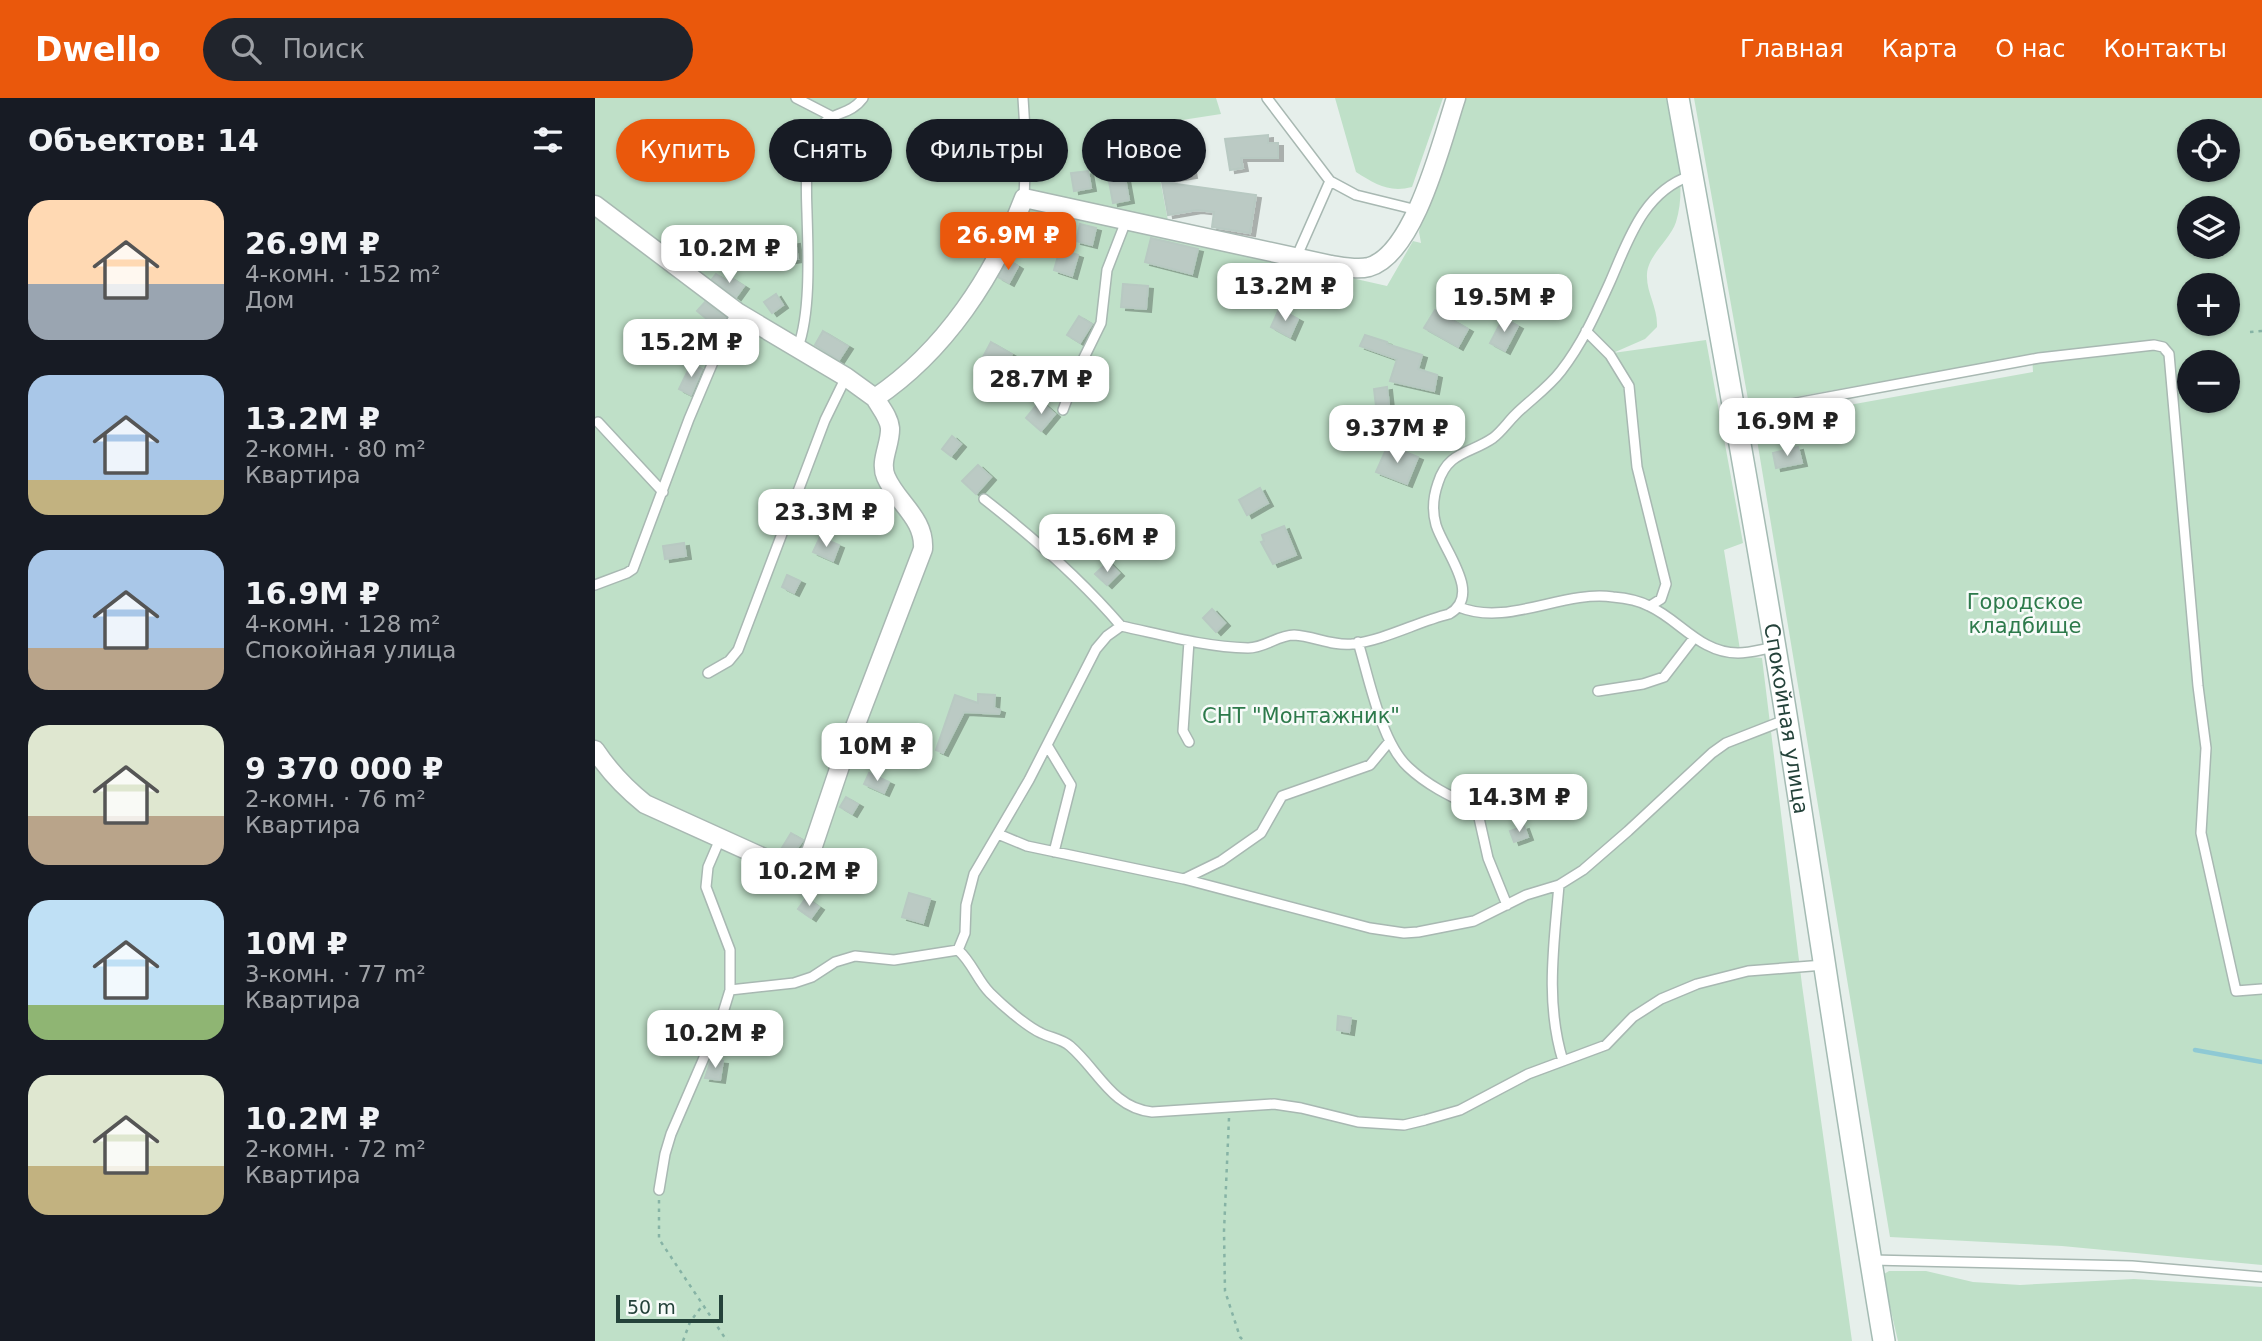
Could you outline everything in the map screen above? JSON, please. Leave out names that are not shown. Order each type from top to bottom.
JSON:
[{"type":"street","points":[[875,398],[901,380],[956,323],[996,258],[1024,198],[1353,269],[1369,267],[1381,261],[1396,247],[1409,228],[1456,98]]},
{"type":"street","name":"Спокойная улица","points":[[1678,98],[1736,414],[1787,719],[1856,1183],[1884,1341]]},
{"type":"street","points":[[595,205],[737,312],[798,347],[875,398],[890,427],[883,468],[887,479],[921,527],[923,537],[923,549],[844,754],[811,852],[796,868],[784,867],[645,804],[608,769],[595,750]]},
{"type":"lane","points":[[796,98],[831,117]]},
{"type":"lane","points":[[798,347],[806,321],[807,168],[821,128],[831,117],[848,113],[863,98]]},
{"type":"lane","points":[[1023,98],[1026,157],[1024,198]]},
{"type":"lane","points":[[1267,98],[1330,181],[1356,195],[1417,210]]},
{"type":"lane","points":[[985,499],[1047,548],[1121,626],[1189,641],[1248,648],[1262,647],[1290,635],[1336,644],[1359,642],[1449,614],[1459,607],[1463,586],[1442,541],[1434,511],[1438,481],[1451,459],[1496,436],[1561,372],[1586,331],[1628,237],[1640,217],[1672,184],[1692,175]]},
{"type":"lane","points":[[1296,258],[1330,181]]},
{"type":"lane","points":[[1063,410],[1078,370],[1101,323],[1107,270],[1125,221]]},
{"type":"lane","points":[[595,585],[633,569],[689,419],[727,329],[737,312]]},
{"type":"lane","points":[[1586,331],[1610,355],[1629,386],[1637,467],[1666,584],[1661,599],[1650,606]]},
{"type":"lane","points":[[1736,414],[2039,358],[2154,345],[2163,347],[2169,354],[2198,687],[2205,729],[2201,833],[2236,991],[2262,989]]},
{"type":"lane","points":[[708,673],[729,661],[738,650],[825,420],[846,377]]},
{"type":"lane","points":[[598,422],[663,492]]},
{"type":"lane","points":[[1459,607],[1476,613],[1494,613],[1595,596],[1635,600],[1650,606],[1702,644],[1730,652],[1775,647]]},
{"type":"lane","points":[[958,950],[965,933],[966,905],[974,874],[1047,745],[1097,649],[1107,636],[1121,626]]},
{"type":"lane","points":[[1598,691],[1643,684],[1664,677],[1694,638]]},
{"type":"lane","points":[[1189,641],[1183,731],[1189,742]]},
{"type":"lane","points":[[1359,642],[1389,742],[1406,766],[1436,789],[1477,809],[1488,858],[1507,905]]},
{"type":"lane","points":[[998,834],[1027,846],[1184,879],[1370,929],[1404,933],[1464,924],[1535,891],[1559,885],[1583,870],[1712,753],[1726,743],[1787,719]]},
{"type":"lane","points":[[1184,879],[1221,861],[1261,833],[1282,796],[1370,765],[1389,742]]},
{"type":"lane","points":[[1047,745],[1071,785],[1054,852]]},
{"type":"lane","points":[[659,1189],[671,1134],[722,1016],[730,990],[731,965],[727,939],[706,887],[708,867],[720,839]]},
{"type":"lane","points":[[1559,885],[1551,971],[1554,1028],[1563,1061]]},
{"type":"lane","points":[[730,990],[794,984],[835,962],[855,956],[894,960],[958,950],[991,993],[1039,1032],[1072,1047],[1090,1070],[1126,1106],[1152,1112],[1273,1104],[1358,1122],[1404,1125],[1460,1110],[1528,1074],[1606,1045],[1633,1017],[1661,999],[1697,984],[1748,971],[1824,965]]},
{"type":"lane","points":[[1870,1260],[2132,1266],[2262,1277]]},
{"type":"path","points":[[2250,332],[2262,331]]},
{"type":"path","points":[[1229,1107],[1224,1231],[1225,1291],[1239,1339],[1244,1341]]},
{"type":"path","points":[[659,1189],[659,1239],[727,1341]]},
{"type":"path","points":[[683,1341],[690,1322],[702,1306]]},
{"type":"green space","name":"СНТ \"Монтажник\"","points":[[595,98],[1216,98],[1221,114],[1189,119],[1082,119],[1082,182],[1161,182],[1171,237],[1387,286],[1413,241],[1421,243],[1421,222],[1466,98],[1666,98],[1678,160],[1680,192],[1676,222],[1648,267],[1648,287],[1657,327],[1645,339],[1613,353],[1706,340],[1743,543],[1724,550],[1741,656],[1762,658],[1802,985],[1852,1341],[595,1341]]},
{"type":"green space","points":[[1335,98],[1443,98],[1412,187],[1389,188],[1356,172]]},
{"type":"green space","name":"Городское кладбище","points":[[1694,98],[2262,98],[2262,1265],[2062,1246],[1890,1237],[1754,422],[2033,372],[2032,355],[1749,405]]},
{"type":"green space","points":[[1889,1271],[1926,1271],[1973,1282],[2020,1285],[2134,1279],[2262,1287],[2262,1341],[1898,1341],[1884,1281],[1884,1274]]},
{"type":"building","points":[[1268,135],[1268,143],[1278,143],[1278,158],[1241,158],[1243,168],[1230,170],[1225,139]]},
{"type":"building","points":[[1082,172],[1082,182],[1090,182],[1091,188],[1074,191],[1071,173]]},
{"type":"building","points":[[1109,182],[1126,182],[1129,200],[1113,203]]},
{"type":"building","points":[[1162,182],[1256,195],[1250,233],[1212,227],[1214,212],[1197,210],[1168,215]]},
{"type":"building","points":[[1027,220],[1043,224],[1039,241],[1020,236]]},
{"type":"building","points":[[1080,224],[1096,228],[1092,245],[1076,241]]},
{"type":"building","points":[[1151,238],[1198,249],[1192,274],[1145,262]]},
{"type":"building","points":[[795,241],[798,259],[779,262],[776,244]]},
{"type":"building","points":[[1060,249],[1078,255],[1072,276],[1054,270]]},
{"type":"building","points":[[1008,260],[1018,266],[1009,283],[998,277]]},
{"type":"building","points":[[716,274],[727,281],[730,277],[744,286],[736,297],[712,279]]},
{"type":"building","points":[[1123,284],[1148,286],[1146,309],[1121,307]]},
{"type":"building","points":[[776,294],[783,305],[772,313],[764,302]]},
{"type":"building","points":[[705,302],[726,318],[719,329],[697,311]]},
{"type":"building","points":[[1279,309],[1298,319],[1290,337],[1271,327]]},
{"type":"building","points":[[1435,310],[1468,329],[1458,347],[1424,328]]},
{"type":"building","points":[[1079,316],[1092,324],[1080,343],[1067,335]]},
{"type":"building","points":[[1503,318],[1518,326],[1505,351],[1490,343]]},
{"type":"building","points":[[823,331],[848,346],[839,360],[815,345]]},
{"type":"building","points":[[1365,335],[1422,355],[1418,369],[1437,375],[1434,391],[1390,381],[1397,359],[1360,346]]},
{"type":"building","points":[[991,342],[1012,354],[995,383],[975,372]]},
{"type":"building","points":[[691,364],[702,369],[691,395],[679,389]]},
{"type":"building","points":[[1387,387],[1390,414],[1377,415],[1374,389]]},
{"type":"building","points":[[1040,401],[1055,414],[1041,431],[1026,418]]},
{"type":"building","points":[[952,436],[961,444],[951,456],[942,449]]},
{"type":"building","points":[[1388,445],[1418,457],[1407,484],[1376,472]]},
{"type":"building","points":[[1798,447],[1802,463],[1776,468],[1773,453]]},
{"type":"building","points":[[978,465],[991,477],[976,494],[962,481]]},
{"type":"building","points":[[1260,488],[1268,503],[1247,515],[1239,500]]},
{"type":"building","points":[[1284,526],[1296,555],[1273,564],[1261,542],[1264,541],[1262,535]]},
{"type":"building","points":[[820,537],[839,545],[833,561],[813,552]]},
{"type":"building","points":[[684,543],[686,556],[665,559],[663,546]]},
{"type":"building","points":[[1108,562],[1119,573],[1107,585],[1095,574]]},
{"type":"building","points":[[787,575],[800,581],[794,593],[782,587]]},
{"type":"building","points":[[1212,609],[1225,623],[1216,632],[1203,618]]},
{"type":"building","points":[[978,694],[995,695],[994,708],[1000,710],[999,714],[964,712],[943,753],[936,750],[955,695],[978,703]]},
{"type":"building","points":[[869,773],[889,782],[884,793],[864,784]]},
{"type":"building","points":[[846,797],[858,804],[852,814],[840,807]]},
{"type":"building","points":[[1524,826],[1528,837],[1514,842],[1510,831]]},
{"type":"building","points":[[791,833],[803,840],[791,856],[780,851]]},
{"type":"building","points":[[909,893],[930,899],[923,923],[902,917]]},
{"type":"building","points":[[806,898],[819,907],[811,918],[798,909]]},
{"type":"building","points":[[1338,1016],[1351,1018],[1349,1032],[1337,1030]]},
{"type":"building","points":[[711,1060],[723,1061],[720,1080],[705,1078]]},
{"type":"waterway","points":[[2195,1050],[2262,1062]]}]
